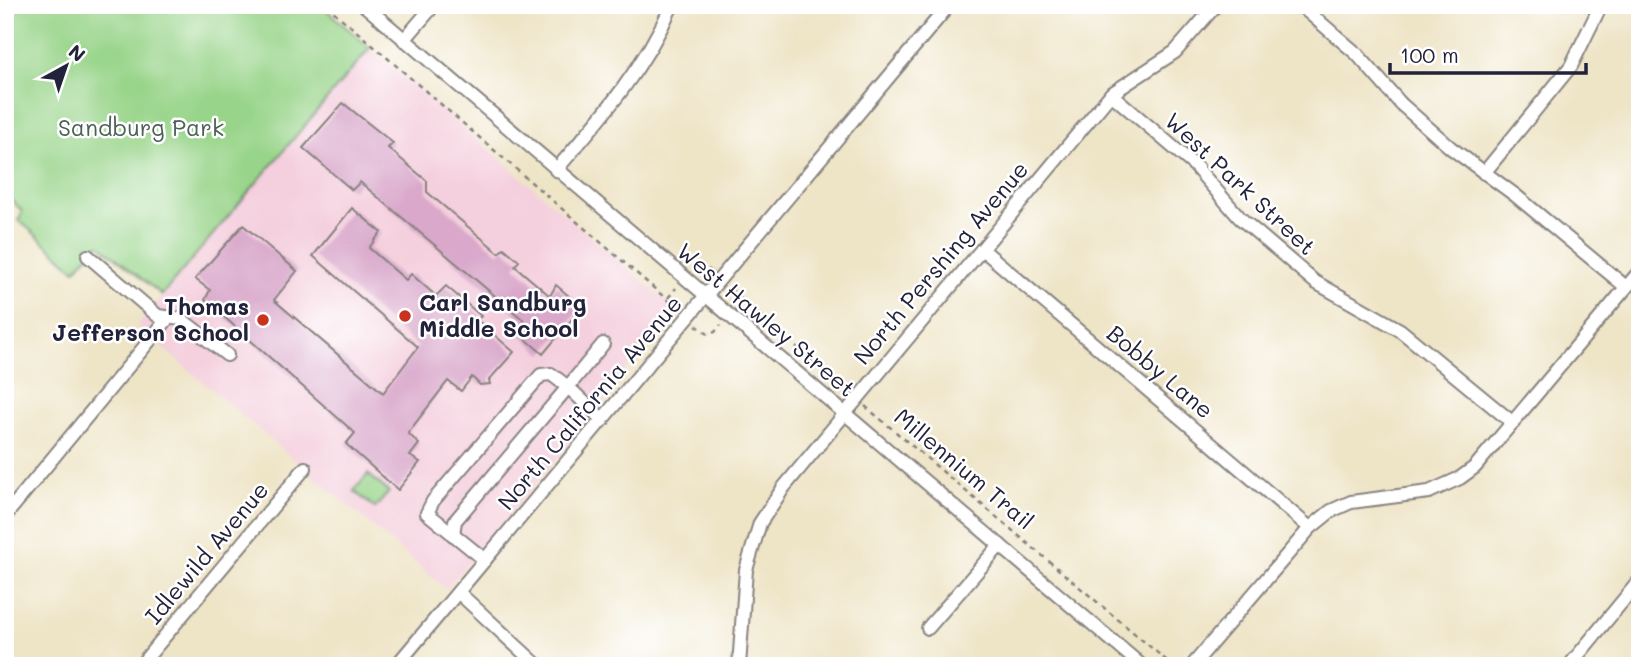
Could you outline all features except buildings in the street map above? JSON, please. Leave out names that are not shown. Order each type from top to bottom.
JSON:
[{"type":"street","name":"West Hawley Street","points":[[364,5],[1142,666]]},
{"type":"street","points":[[404,40],[434,5]]},
{"type":"street","points":[[556,170],[614,102],[649,54],[672,5]]},
{"type":"street","name":"North California Avenue","points":[[396,666],[950,5]]},
{"type":"street","name":"North Pershing Avenue","points":[[739,666],[746,570],[760,523],[784,487],[845,415],[855,398],[1111,94],[1175,52],[1216,5]]},
{"type":"street","points":[[1300,5],[1357,54],[1401,104],[1626,287]]},
{"type":"street","points":[[1484,173],[1571,66],[1601,5]]},
{"type":"street","name":"West Park Street","points":[[1111,94],[1195,166],[1240,218],[1315,282],[1400,330],[1513,423]]},
{"type":"street","name":"Bobby Lane","points":[[982,249],[1310,528]]},
{"type":"street","points":[[88,256],[158,316],[181,319],[228,355]]},
{"type":"street","points":[[1192,666],[1310,528],[1331,511],[1351,502],[1404,497],[1448,484],[1475,467],[1640,271]]},
{"type":"street","points":[[5,516],[169,317]]},
{"type":"street","points":[[453,535],[455,522],[603,344]]},
{"type":"street","points":[[485,560],[427,513],[433,501],[541,375],[551,374],[603,420]]},
{"type":"street","name":"Idlewild Avenue","points":[[140,666],[305,468]]},
{"type":"street","points":[[928,628],[1000,545]]},
{"type":"street","points":[[1569,666],[1640,580]]},
{"type":"street","points":[[458,592],[538,666]]},
{"type":"path","points":[[326,5],[673,304]]},
{"type":"path","points":[[696,266],[700,263],[704,266]]},
{"type":"path","name":"Millennium Trail","points":[[735,292],[762,320],[1173,666]]},
{"type":"path","points":[[668,298],[672,293]]},
{"type":"path","points":[[738,306],[743,300]]},
{"type":"path","points":[[701,330],[708,334],[715,332]]},
{"type":"shaded area","name":"Carl Sandburg Middle School","points":[[370,48],[672,306],[582,430],[446,589],[137,326]]},
{"type":"green space","name":"Sandburg Park","points":[[5,5],[321,5],[370,48],[162,295],[99,244],[75,270],[19,220],[22,211],[5,194]]},
{"type":"green space","points":[[368,474],[389,492],[375,508],[354,491]]},
{"type":"place","name":"Carl Sandburg Middle School","points":[[405,316]]},
{"type":"place","name":"Thomas Jefferson School","points":[[263,320]]}]
